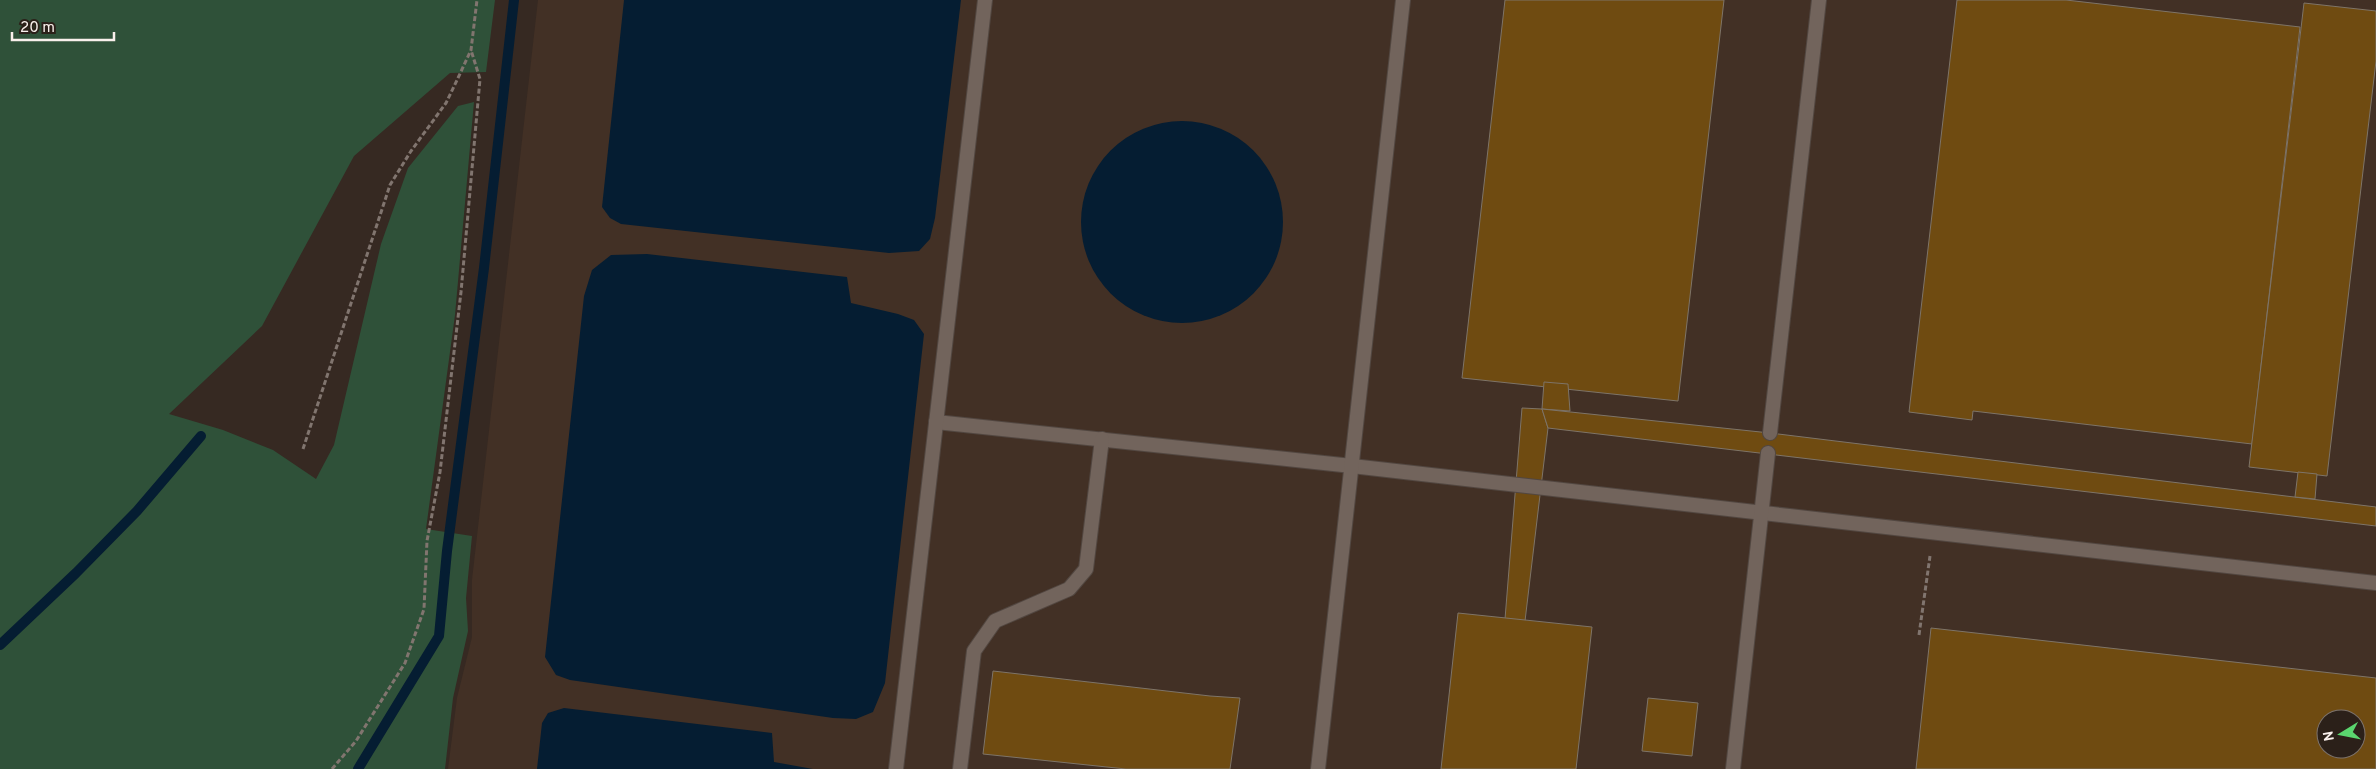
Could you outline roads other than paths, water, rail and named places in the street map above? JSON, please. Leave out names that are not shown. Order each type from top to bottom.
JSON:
[{"type":"lane","points":[[896,769],[985,0]]},
{"type":"lane","points":[[1318,769],[1403,0]]},
{"type":"lane","points":[[1770,433],[1819,0]]},
{"type":"lane","points":[[936,422],[1102,438],[2376,583]]},
{"type":"lane","points":[[960,769],[974,651],[995,621],[1069,589],[1086,569],[1102,438]]},
{"type":"lane","points":[[1733,769],[1768,453]]},
{"type":"water","points":[[624,0],[961,0],[935,218],[930,239],[919,251],[889,253],[621,224],[610,218],[602,207]]},
{"type":"water","points":[[1182,121],[1211,125],[1230,133],[1246,144],[1260,158],[1271,174],[1279,193],[1283,222],[1279,251],[1271,270],[1260,286],[1246,300],[1230,311],[1211,319],[1182,323],[1153,319],[1134,311],[1118,300],[1104,286],[1093,270],[1085,251],[1081,222],[1085,193],[1093,174],[1104,158],[1118,144],[1134,133],[1153,125]]},
{"type":"water","points":[[647,254],[847,277],[851,303],[898,314],[914,320],[924,334],[885,683],[873,712],[856,719],[833,718],[570,680],[556,675],[545,657],[584,296],[592,270],[611,255]]},
{"type":"water","points":[[564,708],[772,733],[774,762],[813,769],[537,769],[542,723],[548,713]]},
{"type":"waterway","points":[[358,769],[439,636],[447,551],[484,268],[514,0]]},
{"type":"waterway","points":[[0,645],[76,573],[137,511],[201,436]]}]
